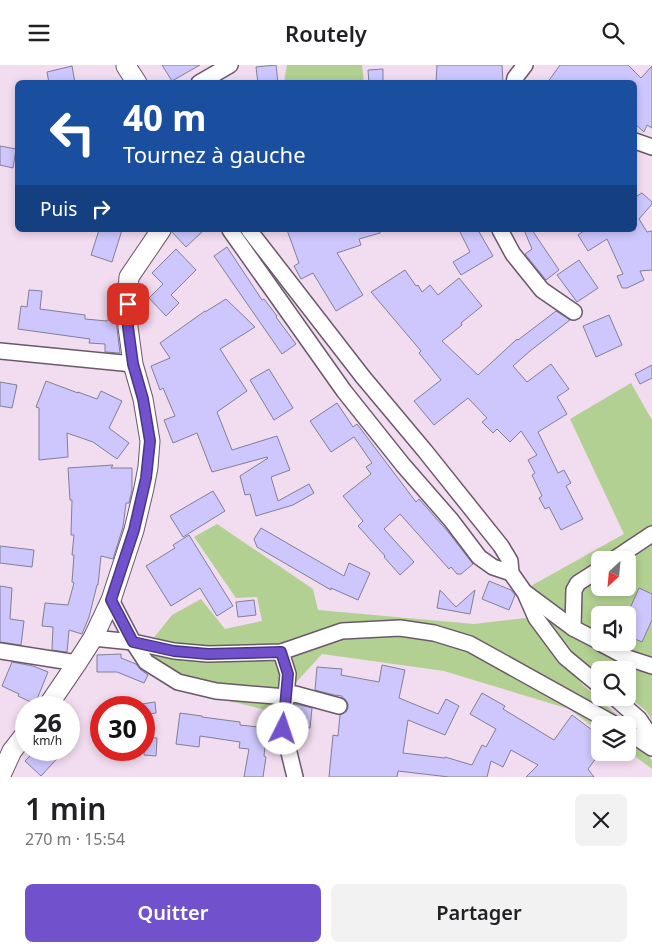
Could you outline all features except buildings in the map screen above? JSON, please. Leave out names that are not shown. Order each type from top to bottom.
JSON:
[{"type":"street","points":[[204,80],[230,65]]},
{"type":"street","points":[[515,80],[524,65]]},
{"type":"street","points":[[126,66],[135,80]]},
{"type":"street","points":[[637,142],[652,147]]},
{"type":"street","points":[[54,696],[93,638],[111,600],[134,530],[144,488],[150,441],[143,399],[133,364],[128,327],[128,304],[130,277],[160,232]]},
{"type":"street","points":[[231,232],[344,391],[403,465],[451,520],[478,557],[494,567],[511,573]]},
{"type":"street","points":[[251,232],[364,377],[426,451],[501,546],[510,561],[511,573],[526,593],[536,618],[565,657],[591,679]]},
{"type":"street","points":[[501,232],[513,254],[542,290],[574,312]]},
{"type":"street","points":[[0,351],[133,364]]},
{"type":"street","points":[[645,546],[652,534]]},
{"type":"street","points":[[573,628],[574,590],[578,583],[591,575]]},
{"type":"street","points":[[526,593],[573,628],[591,637]]},
{"type":"street","points":[[111,600],[146,662],[178,682],[216,691],[286,697],[295,694],[339,707]]},
{"type":"street","points":[[93,638],[133,642],[174,651],[208,654],[281,652],[342,631],[400,628],[434,633],[470,644],[600,716]]},
{"type":"street","points":[[0,651],[77,663]]},
{"type":"street","points":[[617,651],[652,667]]},
{"type":"street","points":[[281,652],[288,674],[283,729],[295,777]]},
{"type":"street","points":[[624,706],[639,719],[652,737]]},
{"type":"street","points":[[636,737],[652,748]]},
{"type":"street","points":[[0,777],[15,747]]},
{"type":"green space","points":[[287,65],[362,65],[364,80],[284,80]]},
{"type":"green space","points":[[631,383],[652,420],[652,720],[646,711],[636,703],[636,661],[591,661],[591,667],[572,652],[520,592],[591,552],[591,596],[636,596],[636,551],[594,551],[624,534],[570,419]]},
{"type":"green space","points":[[217,524],[313,589],[318,610],[474,624],[526,618],[591,692],[591,706],[607,706],[618,716],[591,716],[591,725],[569,709],[444,671],[322,654],[270,711],[176,688],[136,660],[172,615],[201,599],[225,629],[262,621],[257,597],[236,598],[194,537]]},
{"type":"green space","points":[[636,733],[652,761],[652,769],[636,757]]},
{"type":"route","points":[[128,304],[128,327],[133,364],[143,399],[150,441],[148,467],[134,530],[111,600],[133,642],[174,651],[208,654],[281,652],[288,674],[283,729]]}]
